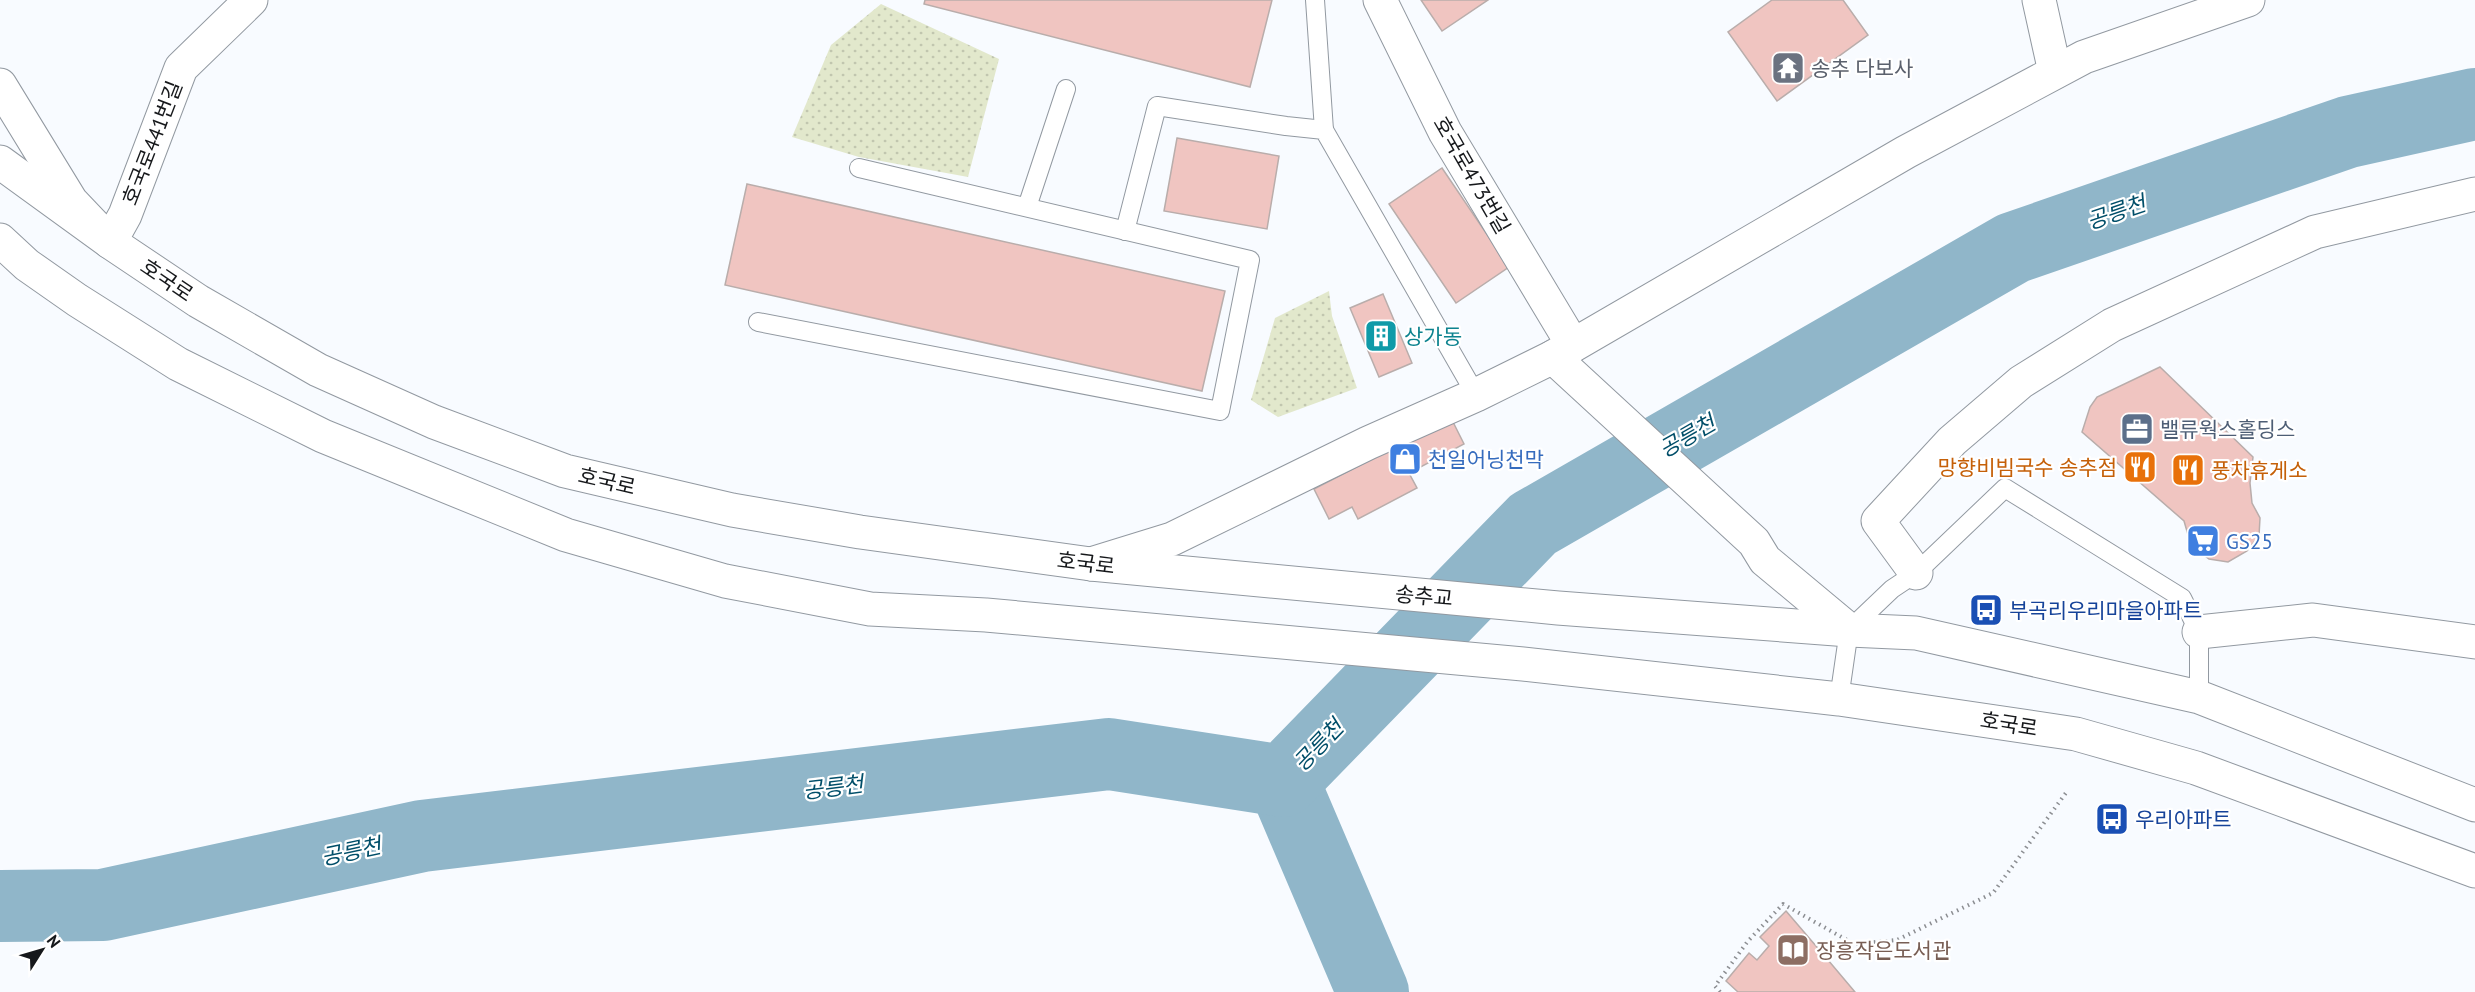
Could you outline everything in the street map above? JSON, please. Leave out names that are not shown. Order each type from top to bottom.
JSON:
[{"type":"street","name":"호국로441번길","points":[[110,242],[125,215],[181,68],[251,0]]},
{"type":"street","name":"호국로473번길","points":[[1380,0],[1445,132],[1563,351],[1754,542],[1765,560],[1849,630]]},
{"type":"street","points":[[2039,0],[2055,72]]},
{"type":"street","points":[[1091,564],[1172,539],[1368,443],[1476,395],[1563,351],[1906,152],[2084,57],[2248,0]]},
{"type":"street","points":[[0,85],[71,201],[110,242]]},
{"type":"street","name":"호국로","points":[[0,162],[110,242],[198,301],[318,370],[434,422],[565,471],[732,510],[860,532],[1091,564],[1290,584]]},
{"type":"street","points":[[1916,573],[1878,521],[1952,441],[2021,382],[2112,325],[2315,232],[2475,194]]},
{"type":"street","name":"호국로","points":[[0,240],[27,264],[77,300],[178,364],[323,436],[566,535],[725,581],[870,609],[986,615],[1523,664],[1839,699],[2076,734],[2196,768],[2475,872]]},
{"type":"street","name":"송추교","points":[[1290,584],[1558,608],[1849,630]]},
{"type":"street","points":[[2199,632],[2313,620],[2475,642]]},
{"type":"street","points":[[1849,630],[1916,633],[2199,697],[2475,806]]},
{"type":"lane","points":[[1315,0],[1324,130],[1476,395]]},
{"type":"lane","points":[[1027,207],[1066,89]]},
{"type":"lane","points":[[1125,231],[1157,106],[1324,130]]},
{"type":"lane","points":[[758,322],[1220,411],[1250,260],[859,168]]},
{"type":"lane","points":[[1839,699],[1849,630],[1892,589],[1916,573],[2005,488],[2182,598],[2199,632],[2199,697]]},
{"type":"path","points":[[1720,992],[1715,986],[1721,977],[1748,941],[1783,904],[1854,944],[1897,940],[1992,893],[2068,790]]},
{"type":"green space","points":[[881,4],[999,59],[968,177],[859,157],[792,137],[831,45]]},
{"type":"green space","points":[[1329,291],[1332,316],[1357,388],[1278,417],[1251,400],[1275,318]]},
{"type":"building","points":[[925,0],[1272,0],[1250,87],[924,4]]},
{"type":"building","points":[[1421,0],[1488,0],[1442,31]]},
{"type":"building","name":"송추 다보사","points":[[1772,0],[1843,0],[1868,35],[1777,101],[1728,32]]},
{"type":"building","points":[[1177,138],[1279,156],[1267,229],[1164,211]]},
{"type":"building","points":[[1442,168],[1509,267],[1456,303],[1389,204]]},
{"type":"building","points":[[747,184],[1225,291],[1202,391],[725,285]]},
{"type":"building","name":"상가동","points":[[1383,294],[1412,363],[1379,377],[1350,308]]},
{"type":"building","name":"풍차휴게소","points":[[2160,367],[2253,457],[2250,483],[2252,503],[2260,518],[2259,536],[2247,551],[2228,562],[2209,559],[2191,545],[2184,521],[2082,432],[2090,407],[2097,397]]},
{"type":"building","name":"천일어닝천막","points":[[1451,418],[1464,444],[1409,473],[1417,488],[1358,519],[1352,507],[1329,519],[1314,489]]},
{"type":"building","name":"장흥작은도서관","points":[[1786,911],[1855,992],[1738,992],[1726,981],[1749,953],[1757,960],[1769,946],[1760,937]]},
{"type":"waterway","name":"공릉천","points":[[0,906],[103,905],[422,836],[1109,754],[1283,781],[1533,524],[2013,248],[2348,132],[2475,104]]},
{"type":"waterway","points":[[1283,781],[1373,992]]},
{"type":"place","name":"송추 다보사","points":[[1788,68]]},
{"type":"place","name":"상가동","points":[[1381,336]]},
{"type":"place","name":"밸류웍스홀딩스","points":[[2137,429]]},
{"type":"place","name":"천일어닝천막","points":[[1405,459]]},
{"type":"place","name":"망향비빔국수 송추점","points":[[2140,467]]},
{"type":"place","name":"풍차휴게소","points":[[2188,470]]},
{"type":"place","name":"GS25","points":[[2203,541]]},
{"type":"place","name":"부곡리우리마을아파트","points":[[1986,610]]},
{"type":"place","name":"우리아파트","points":[[2112,819]]},
{"type":"place","name":"장흥작은도서관","points":[[1793,950]]}]
